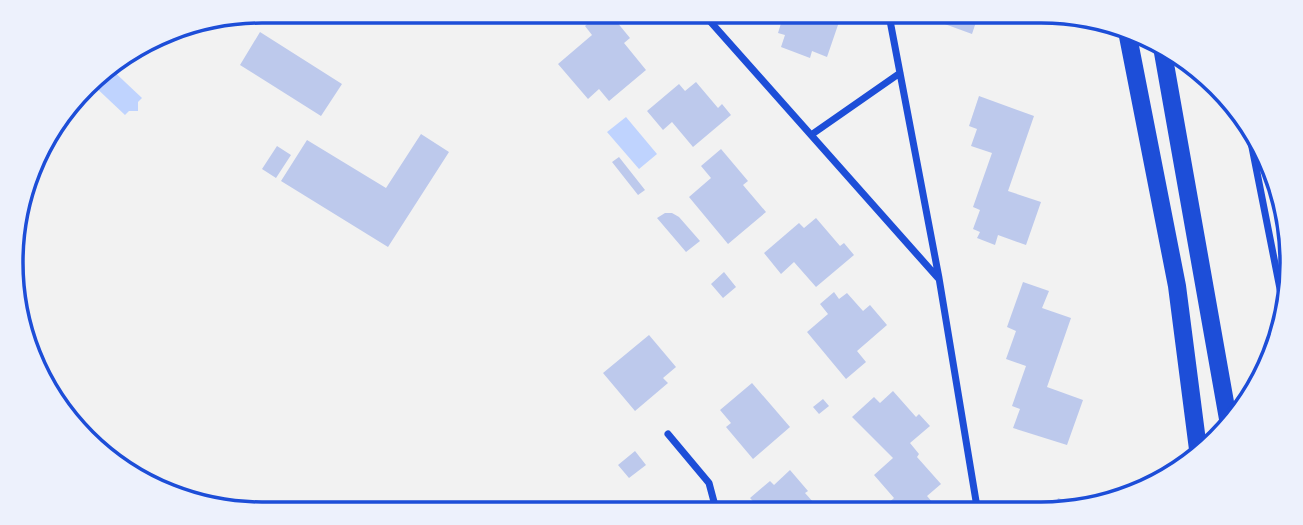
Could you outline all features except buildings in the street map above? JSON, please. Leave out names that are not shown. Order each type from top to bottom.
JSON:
[{"type":"main road","points":[[1129,40],[1177,286],[1197,443]]},
{"type":"main road","points":[[1164,57],[1227,413]]},
{"type":"street","points":[[712,23],[939,278]]},
{"type":"street","points":[[890,23],[939,278],[976,502]]},
{"type":"street","points":[[811,135],[900,73]]},
{"type":"street","points":[[1253,151],[1279,282]]},
{"type":"street","points":[[668,434],[709,484],[714,502]]},
{"type":"water","points":[[116,73],[142,98],[138,102],[138,111],[129,111],[125,115],[97,89]]},
{"type":"water","points":[[626,117],[657,154],[639,169],[607,132]]}]
